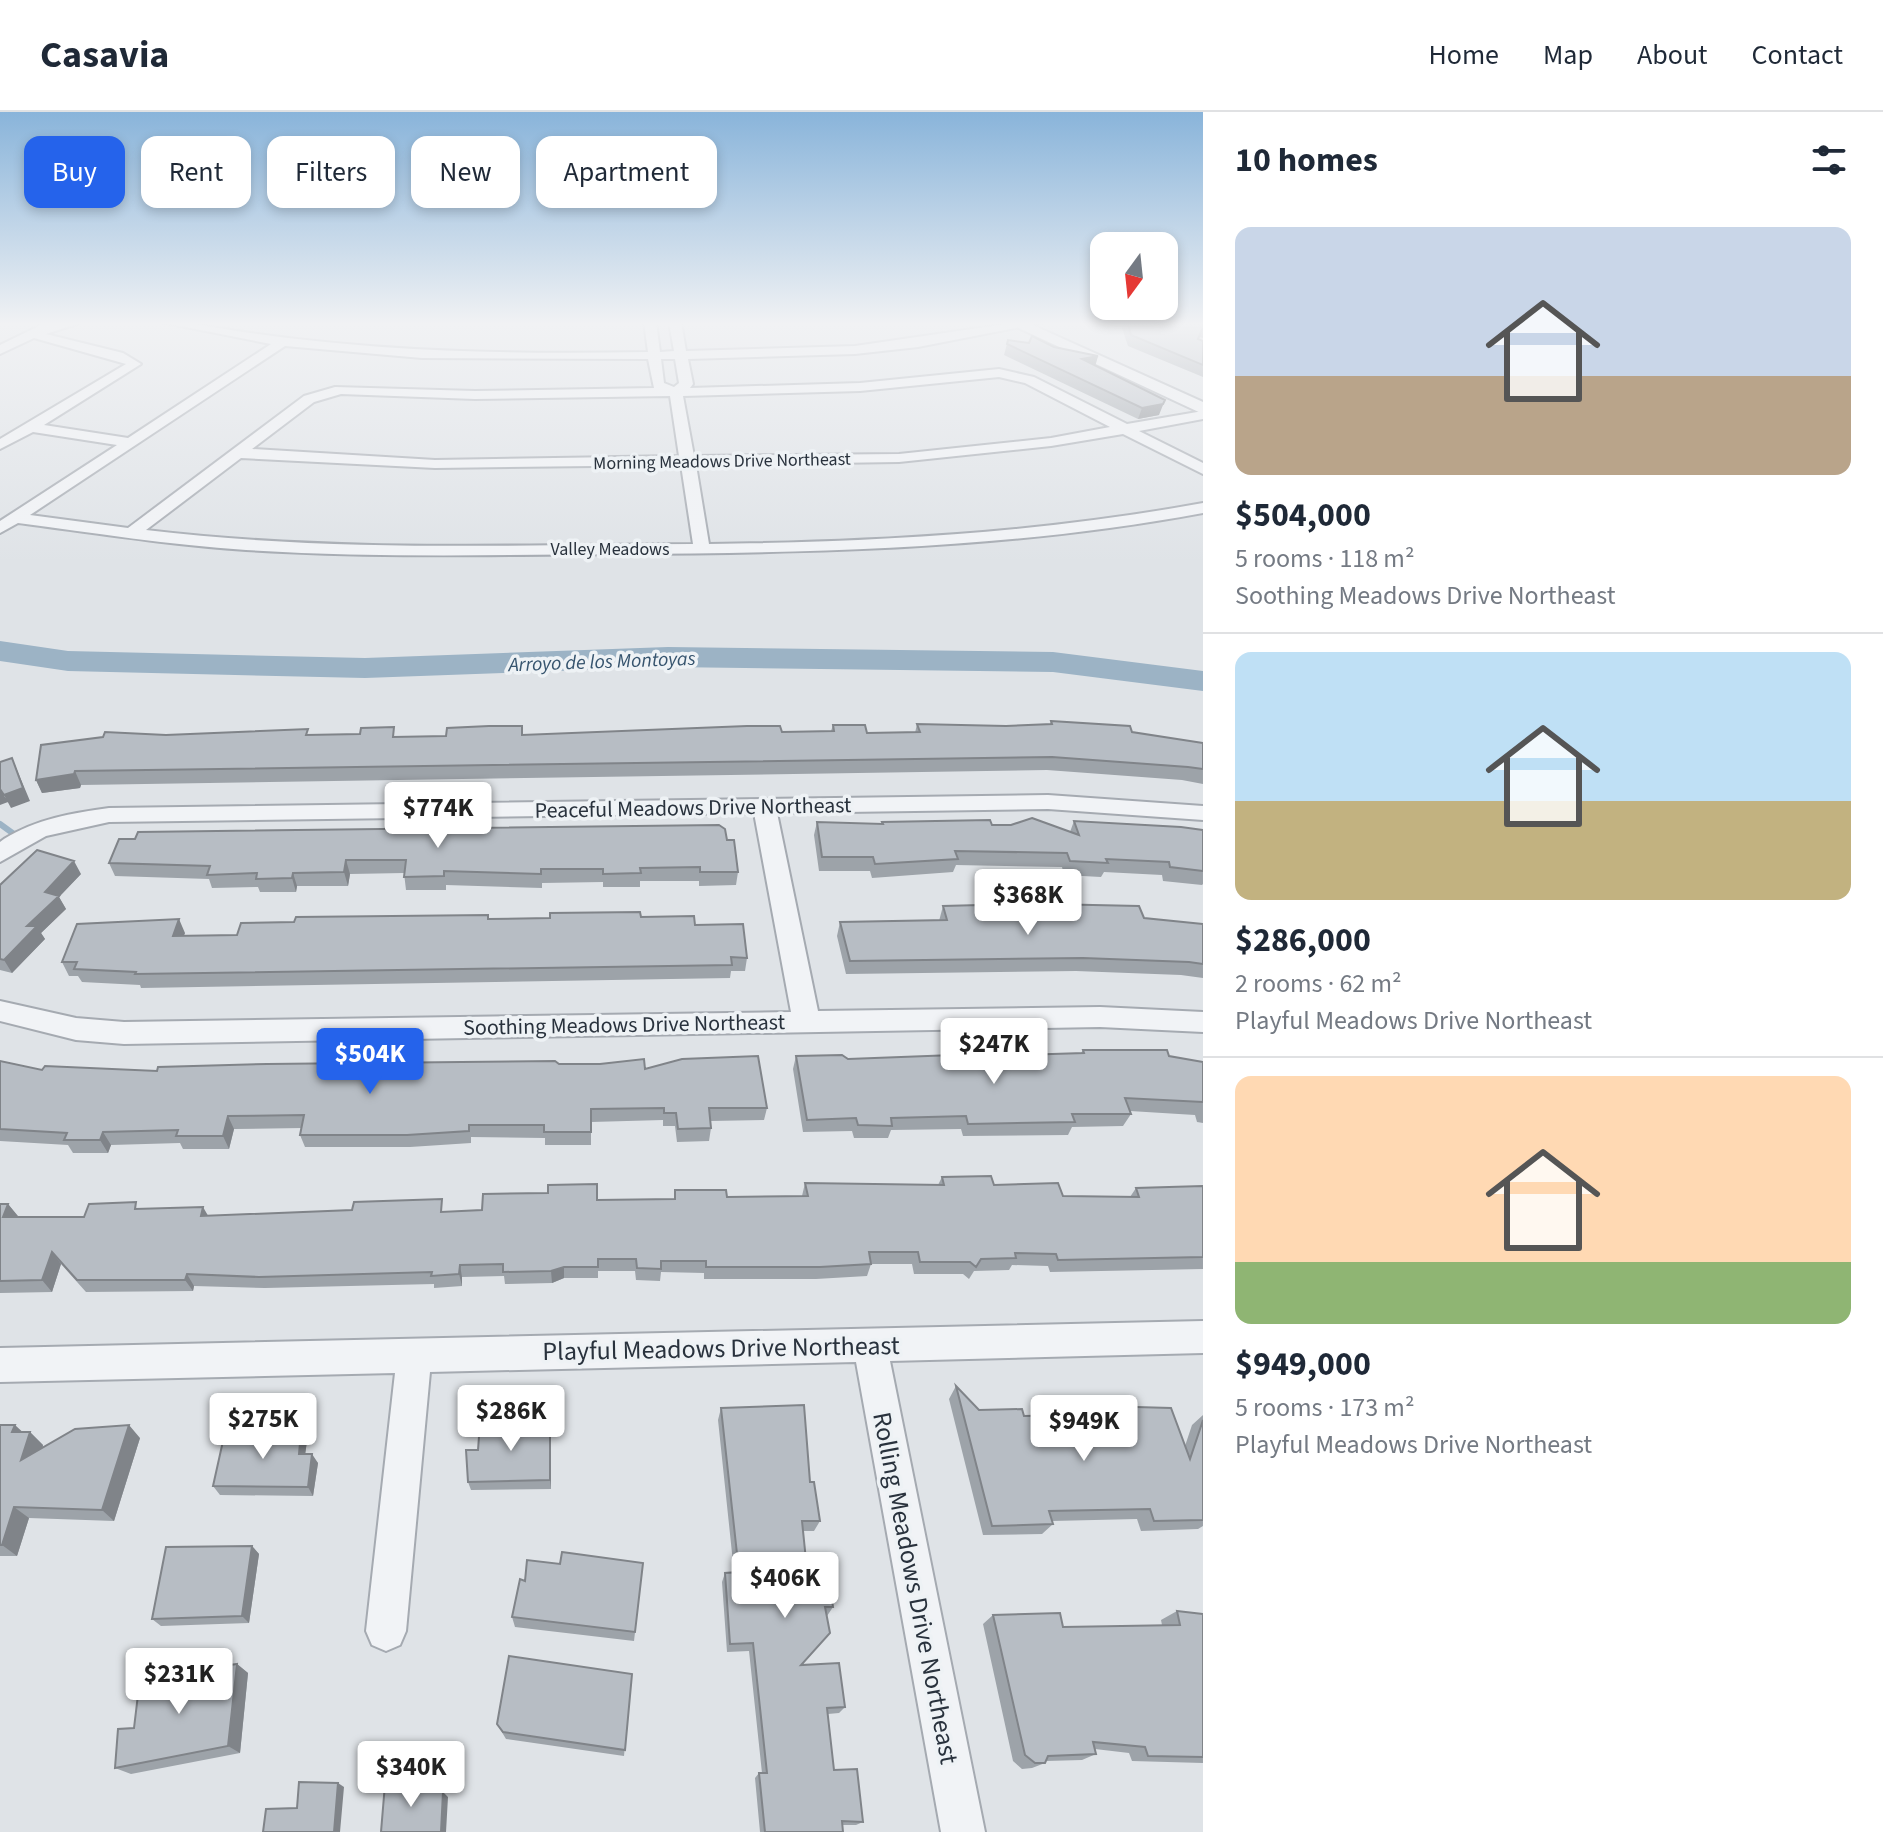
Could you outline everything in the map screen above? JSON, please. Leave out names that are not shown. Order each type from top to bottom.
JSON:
[{"type":"street","points":[[0,445],[72,402]]},
{"type":"street","points":[[0,528],[189,402]]},
{"type":"street","points":[[132,533],[305,402]]},
{"type":"street","points":[[678,402],[702,549]]},
{"type":"street","points":[[1070,402],[1203,469]]},
{"type":"street","points":[[1182,402],[1203,412]]},
{"type":"street","name":"Morning Meadows Drive Northeast","points":[[239,453],[408,464],[899,458],[1128,431],[1203,412]]},
{"type":"street","points":[[31,427],[128,442]]},
{"type":"street","name":"Valley Meadows","points":[[16,518],[243,545],[702,549],[938,542],[1086,527],[1203,508]]},
{"type":"street","name":"Peaceful Meadows Drive Northeast","points":[[0,854],[20,838],[65,820],[109,815],[1073,802],[1203,813]]},
{"type":"street","points":[[764,806],[807,1022]]},
{"type":"street","name":"Soothing Meadows Drive Northeast","points":[[0,1011],[76,1029],[124,1033],[1100,1017],[1203,1022]]},
{"type":"street","name":"Playful Meadows Drive Northeast","points":[[0,1365],[1203,1337]]},
{"type":"street","name":"Rolling Meadows Drive Northeast","points":[[870,1345],[963,1832]]},
{"type":"street","points":[[386,1631],[414,1356]]},
{"type":"building","points":[[1130,402],[1164,402],[1163,404],[1142,408]]},
{"type":"building","points":[[1051,721],[1130,726],[1132,732],[1203,743],[1203,769],[1052,757],[75,771],[74,774],[36,780],[41,745],[103,737],[105,732],[166,735],[308,729],[306,735],[360,734],[361,728],[394,727],[393,737],[446,736],[447,728],[489,726],[522,726],[522,735],[747,726],[780,726],[782,732],[834,731],[833,725],[865,725],[867,733],[920,732],[917,724],[1006,726],[1052,724]]},
{"type":"building","points":[[12,758],[23,788],[4,795],[0,789],[0,762]]},
{"type":"building","points":[[1032,818],[1079,835],[1074,821],[1203,830],[1203,871],[1170,867],[1169,862],[1070,861],[1067,853],[955,851],[958,859],[875,864],[873,857],[822,857],[817,822],[883,824],[990,820],[992,825],[1011,825]]},
{"type":"building","points":[[719,825],[725,829],[727,840],[734,840],[738,872],[700,872],[700,867],[640,868],[641,873],[603,874],[603,869],[541,869],[541,874],[444,871],[444,876],[404,877],[406,860],[346,860],[344,872],[293,873],[292,878],[256,879],[257,873],[207,875],[210,866],[109,863],[119,839],[135,839],[138,832]]},
{"type":"building","points":[[37,850],[74,861],[45,892],[59,896],[27,926],[37,926],[4,960],[0,959],[0,885]]},
{"type":"building","points":[[1047,904],[1139,906],[1144,918],[1203,924],[1203,964],[1083,958],[850,961],[840,922],[947,920],[943,906],[980,905],[986,920],[1053,919]]},
{"type":"building","points":[[640,912],[641,917],[694,916],[695,925],[743,924],[747,958],[731,957],[732,965],[135,974],[74,969],[77,962],[62,962],[77,924],[179,919],[173,936],[237,935],[241,923],[294,922],[296,917],[488,915],[488,919],[550,918],[550,913]]},
{"type":"building","points":[[1011,1049],[1020,1055],[1084,1053],[1083,1050],[1167,1050],[1169,1056],[1203,1062],[1203,1102],[1125,1098],[1131,1114],[1072,1114],[1075,1122],[968,1124],[966,1116],[891,1118],[892,1126],[858,1125],[856,1118],[807,1120],[796,1056],[842,1055],[848,1059],[1007,1053]]},
{"type":"building","points":[[758,1056],[767,1108],[709,1108],[711,1128],[678,1129],[676,1113],[664,1113],[664,1108],[591,1109],[591,1132],[544,1132],[544,1125],[469,1125],[469,1131],[407,1135],[300,1135],[304,1115],[228,1116],[223,1136],[176,1136],[178,1130],[103,1132],[100,1140],[64,1140],[67,1133],[0,1129],[0,1061],[42,1070],[45,1066],[157,1071],[158,1067],[267,1064],[555,1061],[559,1064],[600,1064],[644,1059],[645,1069],[682,1059]]},
{"type":"building","points":[[991,1176],[994,1185],[1058,1183],[1063,1196],[1139,1197],[1136,1188],[1203,1186],[1203,1257],[1058,1260],[1056,1254],[1015,1253],[1016,1258],[981,1259],[976,1267],[970,1262],[920,1262],[918,1252],[869,1252],[871,1264],[820,1267],[706,1267],[706,1261],[661,1261],[661,1269],[637,1268],[636,1259],[598,1259],[598,1267],[564,1267],[551,1271],[503,1272],[503,1264],[460,1265],[459,1274],[431,1276],[432,1272],[259,1277],[187,1274],[185,1280],[77,1280],[52,1252],[42,1280],[0,1281],[0,1204],[8,1204],[3,1217],[84,1217],[89,1204],[136,1202],[135,1209],[203,1207],[201,1216],[352,1210],[354,1202],[442,1199],[441,1212],[482,1210],[483,1194],[548,1193],[548,1185],[597,1184],[597,1200],[675,1199],[675,1190],[726,1190],[727,1197],[808,1196],[805,1183],[944,1185],[942,1177]]},
{"type":"building","points":[[956,1386],[979,1410],[1022,1409],[1024,1416],[1067,1415],[1064,1405],[1171,1408],[1190,1459],[1203,1420],[1203,1520],[1154,1521],[1150,1509],[1049,1511],[1053,1524],[992,1526]]},
{"type":"building","points":[[804,1405],[810,1482],[814,1482],[820,1521],[802,1521],[807,1570],[828,1569],[833,1607],[825,1607],[830,1633],[801,1665],[839,1663],[845,1707],[827,1708],[834,1770],[857,1769],[863,1822],[842,1821],[843,1832],[765,1832],[759,1773],[767,1773],[753,1643],[730,1644],[725,1573],[739,1572],[721,1408]]},
{"type":"building","points":[[550,1421],[550,1480],[468,1482],[466,1450],[478,1450],[480,1423]]},
{"type":"building","points":[[0,1425],[15,1425],[12,1432],[30,1432],[21,1460],[75,1429],[129,1425],[102,1510],[14,1507],[0,1545]]},
{"type":"building","points":[[225,1432],[301,1432],[299,1454],[312,1454],[308,1487],[213,1486]]},
{"type":"building","points":[[252,1546],[242,1616],[152,1619],[166,1547]]},
{"type":"building","points":[[562,1552],[643,1563],[635,1632],[512,1617],[520,1579],[525,1581],[527,1560],[560,1564]]},
{"type":"building","points":[[1177,1611],[1203,1614],[1203,1757],[1148,1756],[1145,1747],[1093,1742],[1096,1754],[1048,1756],[1045,1763],[1035,1763],[1025,1755],[993,1615],[1060,1613],[1063,1627],[1180,1625]]},
{"type":"building","points":[[509,1656],[632,1674],[625,1750],[503,1732],[497,1724]]},
{"type":"building","points":[[237,1664],[228,1746],[115,1768],[118,1729],[134,1728],[140,1678]]},
{"type":"building","points":[[299,1782],[338,1783],[334,1832],[263,1832],[266,1809],[297,1808]]},
{"type":"building","points":[[385,1784],[424,1784],[424,1792],[443,1792],[441,1832],[381,1832]]},
{"type":"waterway","name":"Arroyo de los Montoyas","points":[[0,651],[68,661],[365,668],[668,657],[1053,662],[1203,681]]},
{"type":"waterway","points":[[0,824],[18,837]]}]
